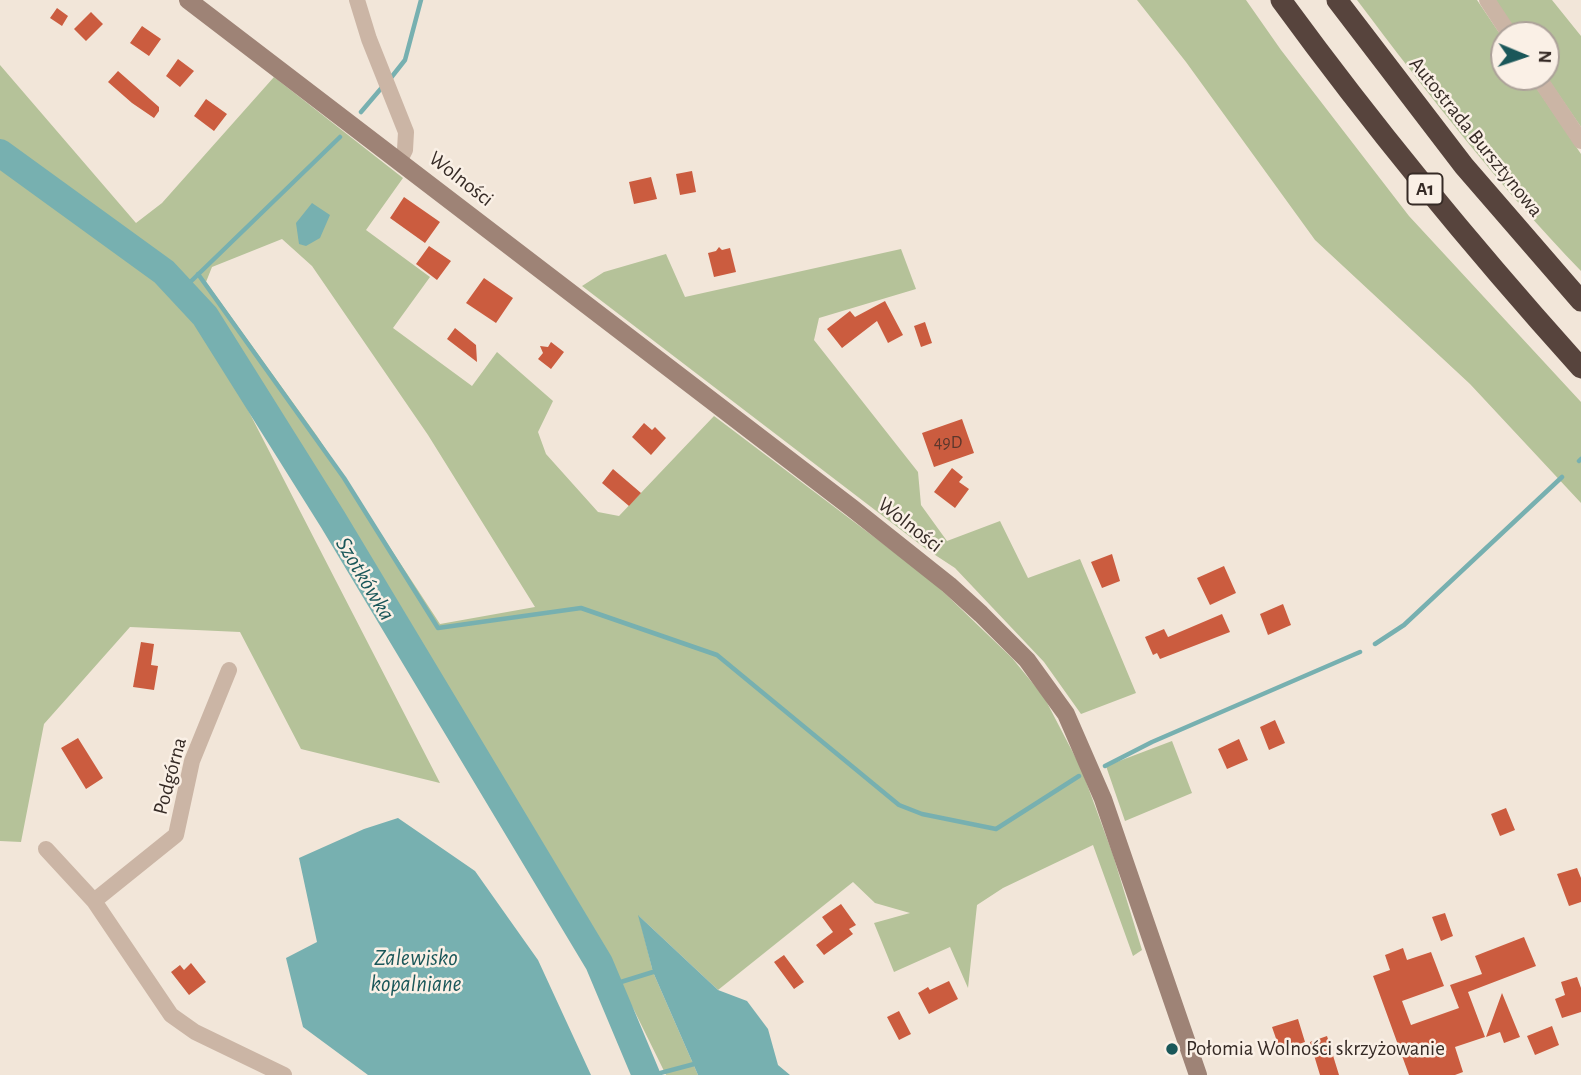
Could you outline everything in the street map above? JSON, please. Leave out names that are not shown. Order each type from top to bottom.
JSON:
[{"type":"highway","name":"A1","points":[[1281,0],[1367,116],[1436,202],[1581,368]]},
{"type":"highway","name":"Autostrada Bursztynowa","points":[[1337,0],[1464,166],[1581,300]]},
{"type":"main road","name":"Wolności","points":[[188,0],[404,149],[711,398],[939,577],[1027,660],[1066,714],[1104,799],[1198,1075]]},
{"type":"street","name":"Wolności","points":[[357,0],[369,40],[388,82],[404,149]]},
{"type":"street","points":[[1487,0],[1501,21]]},
{"type":"street","points":[[1547,91],[1581,141]]},
{"type":"street","name":"Podgórna","points":[[94,901],[176,835],[192,761],[229,670]]},
{"type":"street","points":[[46,849],[94,901],[171,1015],[195,1031],[284,1075]]},
{"type":"green space","points":[[1137,0],[1246,0],[1281,50],[1409,216],[1581,402],[1581,503],[1470,384],[1315,240],[1186,62]]},
{"type":"green space","points":[[1357,0],[1477,0],[1491,21],[1490,91],[1538,91],[1581,154],[1581,271],[1493,173]]},
{"type":"green space","points":[[1495,0],[1552,0],[1581,36],[1581,127],[1556,91],[1560,91],[1560,21],[1509,21]]},
{"type":"green space","points":[[0,65],[136,223],[162,203],[274,77],[403,178],[366,230],[430,277],[393,328],[472,386],[497,352],[553,401],[538,432],[546,454],[598,512],[619,516],[714,416],[931,580],[1012,658],[1044,697],[1081,768],[1113,855],[1142,950],[1133,956],[1093,845],[1003,888],[977,905],[968,988],[950,947],[894,972],[874,923],[910,913],[875,903],[853,882],[718,990],[639,916],[653,972],[698,1075],[666,1075],[634,1010],[513,794],[374,579],[199,299],[131,239],[0,144]],"holes":[[[282,239],[312,266],[428,435],[535,607],[440,624],[317,436],[206,282],[212,267]]]},
{"type":"green space","points":[[0,163],[126,251],[175,294],[214,344],[440,783],[301,749],[240,632],[130,627],[44,724],[21,842],[0,841]]},
{"type":"green space","points":[[901,249],[916,289],[819,318],[814,340],[918,472],[921,505],[947,541],[1000,521],[1028,578],[1080,559],[1136,693],[1081,714],[1044,662],[955,568],[926,549],[582,286],[604,272],[666,254],[685,297]]},
{"type":"green space","points":[[1172,741],[1192,793],[1125,821],[1106,766]]},
{"type":"water","points":[[312,203],[330,215],[320,238],[306,246],[299,244],[296,223]]},
{"type":"water","name":"Zalewisko kopalniane","points":[[398,818],[475,871],[538,960],[591,1075],[368,1075],[303,1027],[286,958],[317,942],[299,858],[364,829]]},
{"type":"water","points":[[638,915],[718,990],[747,1001],[768,1029],[778,1065],[790,1075],[698,1075],[653,972]]},
{"type":"building","points":[[57,8],[68,16],[62,26],[50,18]]},
{"type":"building","points":[[91,12],[103,24],[86,41],[74,29]]},
{"type":"building","points":[[142,26],[161,39],[149,56],[130,43]]},
{"type":"building","points":[[178,59],[194,71],[180,87],[166,76]]},
{"type":"building","points":[[118,71],[159,107],[154,118],[108,82]]},
{"type":"building","points":[[206,99],[227,114],[214,131],[194,116]]},
{"type":"building","points":[[692,171],[696,192],[680,195],[676,174]]},
{"type":"building","points":[[651,177],[657,199],[634,204],[629,182]]},
{"type":"building","points":[[404,197],[440,222],[425,243],[390,218]]},
{"type":"building","points":[[429,246],[451,261],[437,280],[416,264]]},
{"type":"building","points":[[719,247],[722,250],[730,248],[736,272],[714,277],[708,253]]},
{"type":"building","points":[[484,278],[513,298],[496,323],[466,303]]},
{"type":"building","points":[[885,301],[903,335],[888,343],[877,321],[842,348],[827,329],[850,311],[855,317]]},
{"type":"building","points":[[925,322],[932,343],[921,347],[914,326]]},
{"type":"building","points":[[455,328],[476,345],[477,362],[447,339]]},
{"type":"building","points":[[551,342],[564,352],[551,369],[538,359],[543,353],[540,346],[548,347]]},
{"type":"building","points":[[962,419],[974,453],[934,467],[922,433]]},
{"type":"building","points":[[644,423],[652,430],[655,427],[666,438],[651,455],[632,437]]},
{"type":"building","points":[[952,468],[963,477],[959,482],[969,489],[955,508],[934,492]]},
{"type":"building","points":[[613,469],[641,493],[629,506],[602,483]]},
{"type":"building","points":[[1112,554],[1120,581],[1102,588],[1091,562]]},
{"type":"building","points":[[1224,566],[1236,593],[1210,605],[1197,578]]},
{"type":"building","points":[[1283,604],[1291,625],[1268,635],[1260,614]]},
{"type":"building","points":[[1222,614],[1230,632],[1160,659],[1157,653],[1153,655],[1145,637],[1164,629],[1168,637]]},
{"type":"building","points":[[141,642],[154,644],[151,665],[158,666],[154,690],[133,687]]},
{"type":"building","points":[[1275,720],[1285,743],[1269,750],[1260,727]]},
{"type":"building","points":[[78,738],[103,778],[86,789],[61,748]]},
{"type":"building","points":[[1239,739],[1248,760],[1227,769],[1218,749]]},
{"type":"building","points":[[1506,808],[1515,830],[1500,836],[1491,814]]},
{"type":"building","points":[[1577,868],[1581,878],[1581,902],[1569,906],[1557,874]]},
{"type":"building","points":[[841,904],[856,925],[849,929],[853,934],[824,955],[816,945],[833,932],[822,917]]},
{"type":"building","points":[[1445,913],[1453,936],[1441,941],[1432,917]]},
{"type":"building","points":[[1524,937],[1536,966],[1468,992],[1485,1037],[1455,1047],[1463,1072],[1455,1075],[1409,1075],[1373,976],[1390,970],[1385,955],[1403,948],[1407,960],[1431,952],[1444,986],[1402,1001],[1411,1025],[1459,1008],[1450,985],[1482,974],[1475,956]]},
{"type":"building","points":[[784,955],[804,982],[794,989],[774,962]]},
{"type":"building","points":[[191,963],[206,982],[189,995],[171,972],[180,965],[184,970]]},
{"type":"building","points":[[1577,977],[1581,988],[1581,1012],[1562,1018],[1555,999],[1565,995],[1561,982]]},
{"type":"building","points":[[949,981],[958,999],[929,1014],[918,993]]},
{"type":"building","points":[[1502,993],[1520,1037],[1504,1043],[1500,1032],[1486,1037]]},
{"type":"building","points":[[899,1011],[911,1034],[899,1040],[887,1017]]},
{"type":"building","points":[[1298,1019],[1305,1042],[1280,1050],[1272,1027]]},
{"type":"building","points":[[1552,1026],[1559,1045],[1535,1055],[1527,1036]]},
{"type":"building","points":[[1327,1036],[1339,1075],[1320,1075],[1310,1042]]},
{"type":"waterway","points":[[390,79],[405,60],[421,0]]},
{"type":"waterway","points":[[361,112],[384,85]]},
{"type":"waterway","points":[[182,290],[340,137]]},
{"type":"waterway","name":"Szotkówka","points":[[0,153],[164,272],[205,316],[333,520],[599,963],[646,1075]]},
{"type":"waterway","points":[[198,274],[344,478],[438,628],[581,608],[717,655],[899,805],[922,814],[996,829],[1079,776]]},
{"type":"waterway","points":[[1375,644],[1404,625],[1562,477]]},
{"type":"waterway","points":[[1105,766],[1152,742],[1360,652]]},
{"type":"waterway","points":[[608,986],[653,972]]},
{"type":"waterway","points":[[653,1075],[698,1063]]},
{"type":"place","name":"Połomia Wolności skrzyżowanie","points":[[1172,1049]]}]
